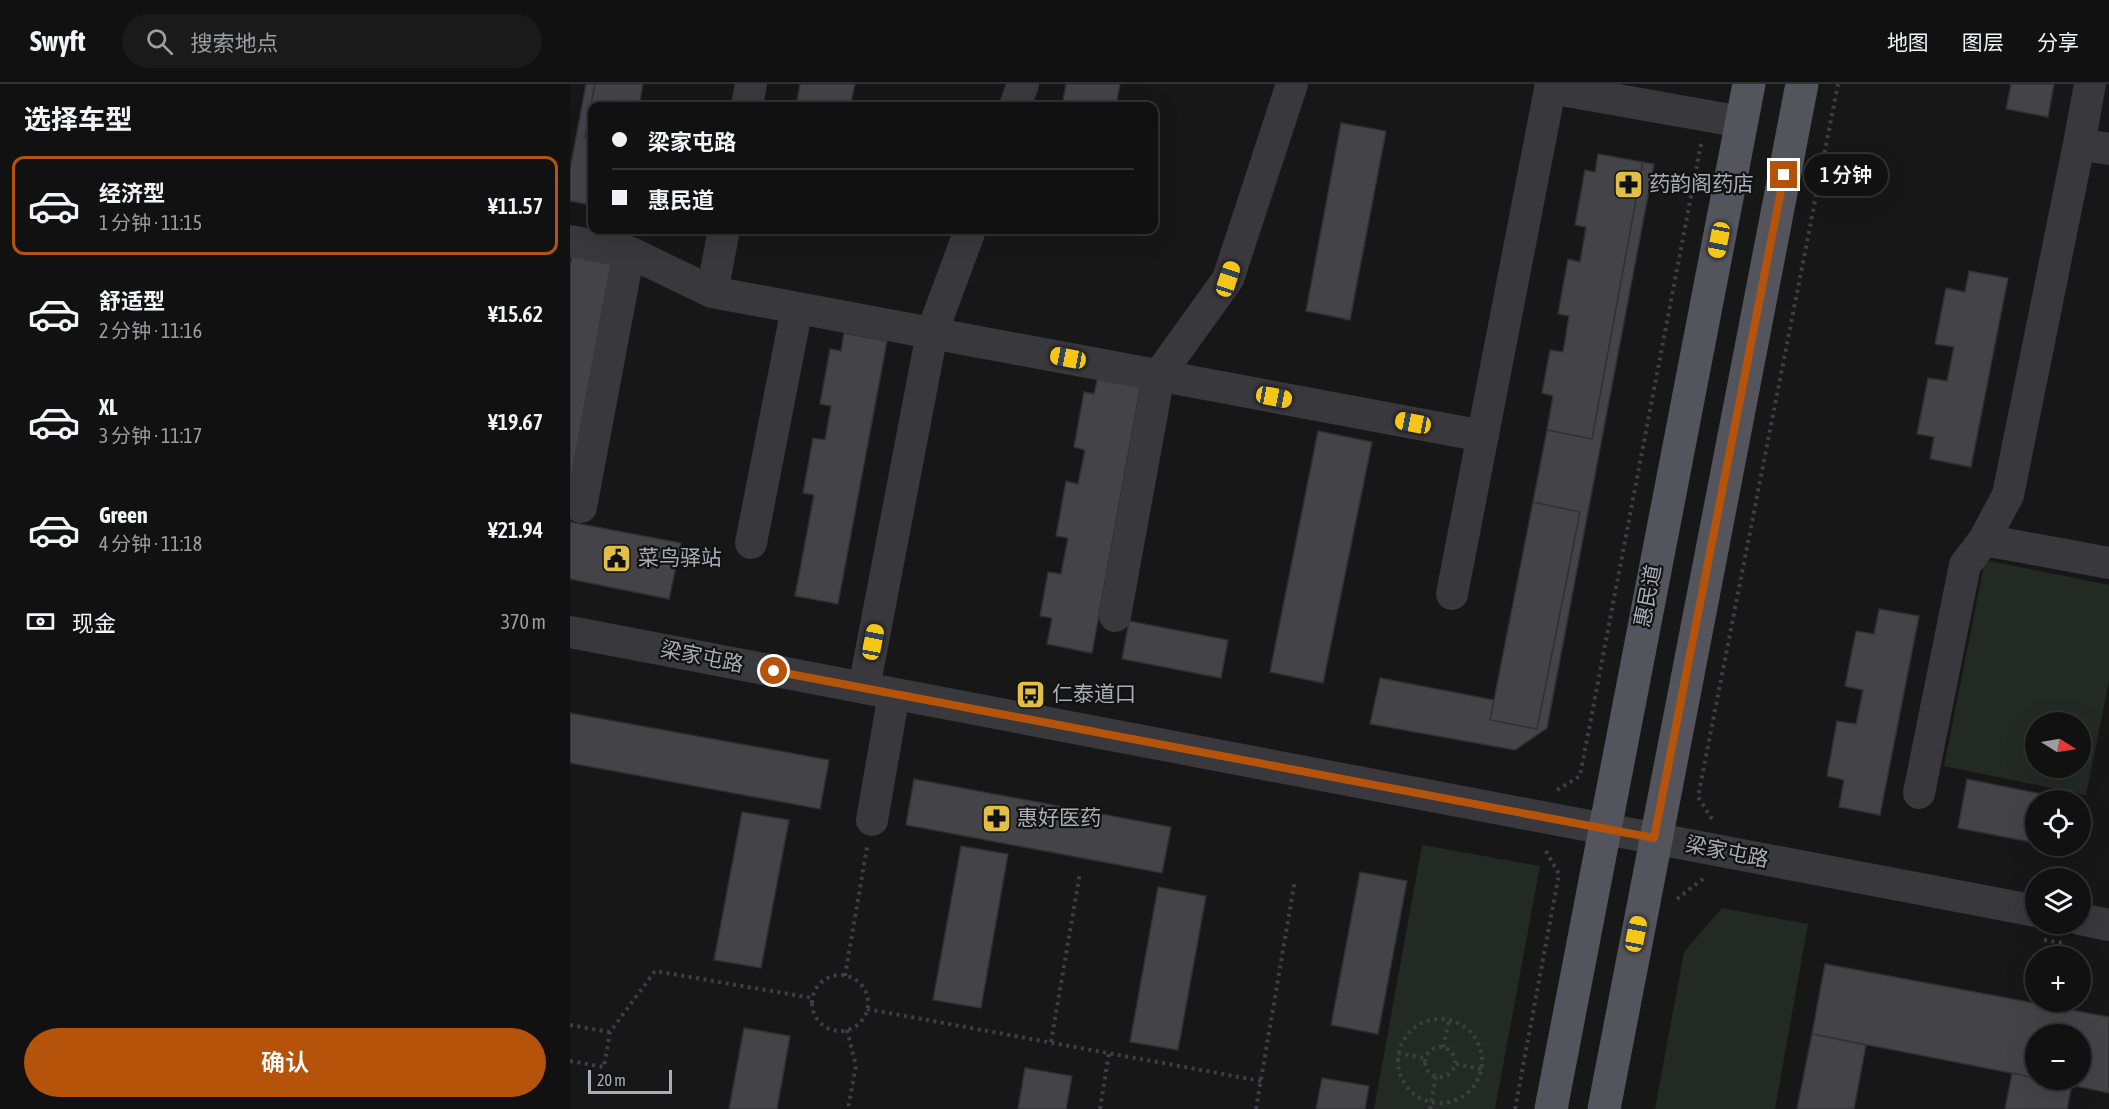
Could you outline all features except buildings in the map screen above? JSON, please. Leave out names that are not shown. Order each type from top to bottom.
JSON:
[{"type":"main road","name":"惠民道","points":[[1551,1109],[1603,828],[1749,84]]},
{"type":"main road","points":[[1604,1109],[1654,838],[1802,84]]},
{"type":"street","points":[[748,102],[751,84]]},
{"type":"street","points":[[1016,102],[1023,84]]},
{"type":"street","points":[[1115,616],[1159,375],[1228,279],[1292,84]]},
{"type":"street","points":[[1919,793],[1965,565],[1984,540],[2008,495],[2094,146],[2090,84]]},
{"type":"street","points":[[1452,594],[1551,86],[1742,122]]},
{"type":"street","points":[[712,292],[723,234]]},
{"type":"street","points":[[864,688],[932,333],[969,234]]},
{"type":"street","points":[[570,241],[629,252],[712,292],[1483,436]]},
{"type":"street","points":[[581,507],[629,252]]},
{"type":"street","points":[[751,543],[798,308]]},
{"type":"street","points":[[1984,540],[2109,563]]},
{"type":"street","name":"梁家屯路","points":[[570,632],[2025,909]]},
{"type":"street","points":[[872,820],[894,694]]},
{"type":"street","points":[[2091,921],[2109,925]]},
{"type":"path","points":[[1717,826],[1698,797],[1838,84]]},
{"type":"path","points":[[1551,795],[1580,776],[1706,116]]},
{"type":"path","points":[[845,976],[872,820]]},
{"type":"path","points":[[1515,1109],[1559,874],[1541,841]]},
{"type":"path","points":[[1051,1042],[1080,873]]},
{"type":"path","points":[[1675,908],[1677,896],[1707,876]]},
{"type":"path","points":[[1256,1109],[1295,880]]},
{"type":"path","points":[[570,1061],[604,1067],[610,1032],[655,971],[812,998]]},
{"type":"path","points":[[845,976],[856,980],[862,986],[867,995],[867,1009],[861,1021],[847,1030],[837,1031],[820,1023],[812,1007],[812,998],[821,981],[829,977],[845,976]]},
{"type":"path","points":[[867,1009],[1261,1081]]},
{"type":"path","points":[[1427,1020],[1449,1020],[1467,1028],[1477,1039],[1482,1052],[1481,1069],[1478,1080],[1470,1091],[1458,1099],[1445,1103],[1431,1103],[1418,1098],[1407,1089],[1400,1077],[1398,1053],[1405,1036],[1415,1026],[1427,1020]]},
{"type":"path","points":[[1443,1047],[1449,1020]]},
{"type":"path","points":[[570,1025],[610,1032]]},
{"type":"path","points":[[847,1030],[855,1066],[848,1109]]},
{"type":"path","points":[[1443,1047],[1454,1054],[1455,1064],[1447,1076],[1436,1076],[1426,1067],[1425,1058],[1432,1049],[1443,1047]]},
{"type":"path","points":[[1100,1109],[1109,1053]]},
{"type":"path","points":[[1398,1053],[1425,1058]]},
{"type":"path","points":[[1455,1064],[1481,1069]]},
{"type":"path","points":[[1430,1109],[1436,1076]]},
{"type":"shaded area","points":[[1985,560],[2109,585],[2109,681],[2091,770],[2091,712],[2025,712],[2025,778],[2089,778],[2087,790],[2062,790],[1944,766]]},
{"type":"shaded area","points":[[1422,845],[1540,866],[1495,1109],[1374,1109]]},
{"type":"shaded area","points":[[1722,908],[1808,924],[1775,1109],[1655,1109],[1684,952]]},
{"type":"place","name":"药韵阁药店","points":[[1628,184]]},
{"type":"place","name":"菜鸟驿站","points":[[617,558]]},
{"type":"place","name":"仁泰道口","points":[[1031,694]]},
{"type":"place","name":"惠好医药","points":[[996,818]]},
{"type":"route","points":[[774,671],[1654,838],[1784,175]]}]
